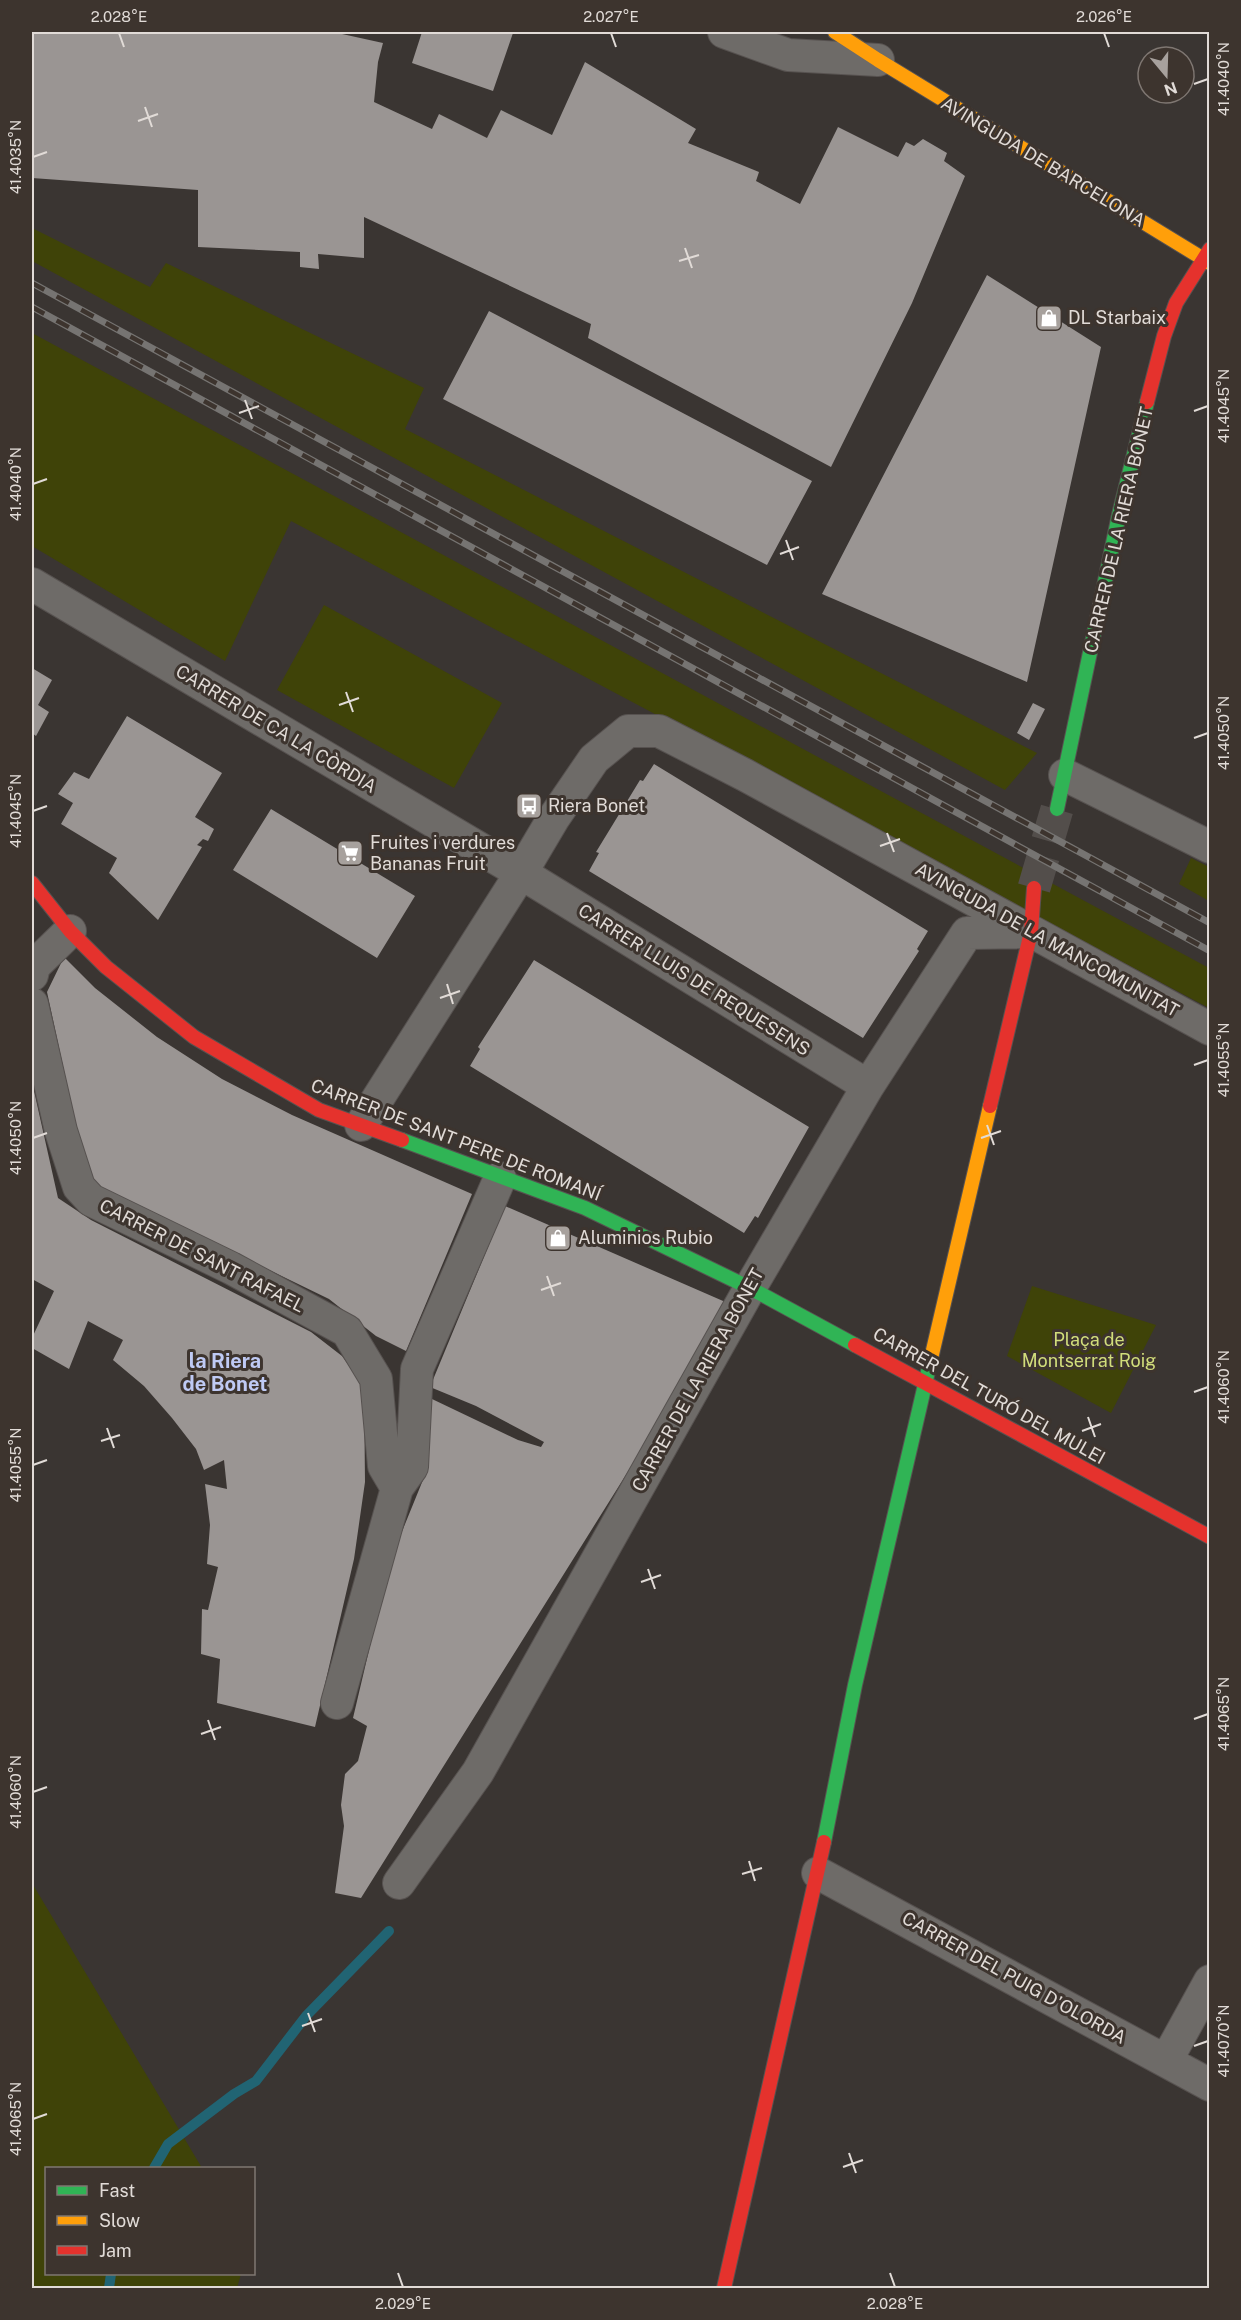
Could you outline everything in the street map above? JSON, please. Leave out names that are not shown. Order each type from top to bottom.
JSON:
[{"type":"street","name":"AVINGUDA DE BARCELONA","points":[[724,32],[788,55],[878,60]]},
{"type":"street","name":"AVINGUDA DE BARCELONA","points":[[835,32],[1207,257]]},
{"type":"street","name":"AVINGUDA DE BARCELONA","points":[[860,32],[878,60]]},
{"type":"street","name":"CARRER DE LA RIERA BONET","points":[[1057,809],[1119,514],[1164,336],[1176,303],[1207,257]]},
{"type":"street","name":"CARRER DE CA LA CÒRDIA","points":[[32,584],[521,873]]},
{"type":"street","name":"AVINGUDA DE LA MANCOMUNITAT","points":[[521,873],[553,819],[594,759],[628,731],[659,730],[1209,1029]]},
{"type":"street","points":[[1065,775],[1209,847]]},
{"type":"street","points":[[361,1125],[521,873]]},
{"type":"street","name":"CARRER LLUIS DE REQUESENS","points":[[521,873],[868,1086]]},
{"type":"street","name":"CARRER DE SANT PERE DE ROMANÍ","points":[[32,883],[70,931],[106,967],[194,1037],[319,1110],[585,1208],[750,1288]]},
{"type":"street","points":[[724,2289],[818,1873],[855,1685],[1030,932],[1034,888]]},
{"type":"street","points":[[32,975],[34,966],[70,931]]},
{"type":"street","name":"CARRER DE LA RIERA BONET","points":[[399,1883],[478,1772],[750,1288],[868,1086],[967,933],[1030,932]]},
{"type":"street","name":"CARRER DE SANT RAFAEL","points":[[32,1004],[61,1131],[79,1187],[91,1200],[231,1268],[346,1331],[376,1379],[384,1466],[398,1488]]},
{"type":"street","points":[[337,1703],[398,1488],[412,1467],[417,1369],[500,1178]]},
{"type":"street","name":"CARRER DEL TURÓ DEL MULEI","points":[[750,1288],[927,1381],[1209,1537]]},
{"type":"street","name":"CARRER DEL PUIG D'OLORDA","points":[[818,1873],[1209,2085]]},
{"type":"street","points":[[1166,2061],[1209,1981]]},
{"type":"green space","points":[[32,228],[150,287],[166,263],[424,388],[405,429],[1037,753],[1005,790],[32,261]]},
{"type":"green space","points":[[32,333],[1209,968],[1209,1008],[291,521],[225,661],[32,546]]},
{"type":"green space","points":[[324,605],[502,703],[454,788],[277,690]]},
{"type":"green space","points":[[1191,858],[1209,867],[1209,901],[1179,884]]},
{"type":"green space","name":"Plaça de Montserrat Roig","points":[[1032,1286],[1156,1325],[1111,1413],[1007,1356]]},
{"type":"green space","points":[[32,1883],[201,2167],[45,2167],[45,2275],[241,2275],[237,2288],[32,2288]]},
{"type":"building","points":[[32,32],[333,32],[383,43],[378,62],[374,102],[432,129],[439,114],[487,138],[501,110],[552,135],[585,62],[696,129],[688,143],[759,172],[756,181],[800,204],[838,127],[898,157],[906,142],[914,146],[923,139],[947,153],[944,161],[965,176],[912,303],[831,467],[588,338],[591,324],[364,217],[364,258],[318,254],[319,269],[300,267],[300,252],[198,247],[198,190],[32,178]]},
{"type":"building","points":[[422,32],[513,33],[493,91],[412,63]]},
{"type":"building","points":[[987,275],[1101,347],[1027,682],[822,594]]},
{"type":"building","points":[[489,311],[812,481],[767,565],[443,399]]},
{"type":"building","points":[[32,668],[52,680],[38,705],[49,712],[36,736],[32,733]]},
{"type":"building","points":[[1033,703],[1045,709],[1029,740],[1017,733]]},
{"type":"building","points":[[127,716],[222,773],[195,817],[214,829],[208,841],[203,839],[197,845],[202,847],[158,920],[109,873],[117,858],[61,824],[73,803],[58,794],[74,772],[89,779]]},
{"type":"building","points":[[654,764],[928,931],[917,949],[919,951],[863,1038],[589,871],[599,853],[596,852],[640,780],[643,781]]},
{"type":"building","points":[[271,809],[415,896],[377,958],[233,870]]},
{"type":"building","points":[[64,957],[95,988],[157,1037],[222,1079],[292,1115],[472,1194],[406,1351],[376,1336],[329,1299],[88,1182],[47,992]]},
{"type":"building","points":[[534,960],[809,1127],[758,1218],[755,1216],[744,1233],[470,1066],[480,1049],[478,1047]]},
{"type":"building","points":[[32,1082],[58,1198],[91,1220],[311,1332],[342,1356],[364,1387],[365,1482],[354,1559],[315,1727],[217,1703],[220,1659],[201,1654],[202,1609],[208,1610],[218,1567],[207,1564],[210,1525],[205,1484],[227,1489],[224,1460],[204,1470],[196,1449],[172,1418],[144,1386],[113,1360],[123,1340],[88,1321],[69,1369],[32,1348],[32,1338],[54,1291],[32,1279]]},
{"type":"building","points":[[505,1206],[730,1304],[731,1307],[361,1898],[335,1893],[344,1826],[341,1805],[345,1774],[358,1761],[367,1726],[353,1718],[390,1561],[425,1475],[432,1399],[518,1440],[541,1447],[544,1442],[476,1406],[430,1387]]},
{"type":"waterway","points":[[155,2167],[168,2144],[234,2094],[256,2081],[306,2016],[389,1931]]},
{"type":"waterway","points":[[109,2288],[111,2275]]},
{"type":"tunnel","points":[[1034,888],[1057,809]]},
{"type":"railway","points":[[32,283],[1210,923]]},
{"type":"railway","points":[[32,307],[1210,951]]},
{"type":"traffic: fast","points":[[1057,809],[1119,515],[1147,402]]},
{"type":"traffic: fast","points":[[402,1140],[585,1208],[750,1288],[855,1345]]},
{"type":"traffic: fast","points":[[824,1842],[855,1685],[930,1363]]},
{"type":"traffic: slow","points":[[835,32],[878,60]]},
{"type":"traffic: slow","points":[[878,60],[1210,263]]},
{"type":"traffic: slow","points":[[930,1363],[990,1106]]},
{"type":"traffic: jam","points":[[1147,402],[1164,336],[1176,303],[1210,249]]},
{"type":"traffic: jam","points":[[32,883],[70,931],[106,967],[194,1037],[319,1110],[402,1140]]},
{"type":"traffic: jam","points":[[990,1106],[1031,932],[1034,888]]},
{"type":"traffic: jam","points":[[855,1345],[1210,1537]]},
{"type":"traffic: jam","points":[[724,2288],[824,1842]]},
{"type":"place","name":"DL Starbaix","points":[[1049,318]]},
{"type":"place","name":"Riera Bonet","points":[[529,806]]},
{"type":"place","name":"Fruites i verdures Bananas Fruit","points":[[350,853]]},
{"type":"place","name":"Aluminios Rubio","points":[[558,1238]]},
{"type":"district","name":"la Riera de Bonet","points":[[225,1372]]}]
